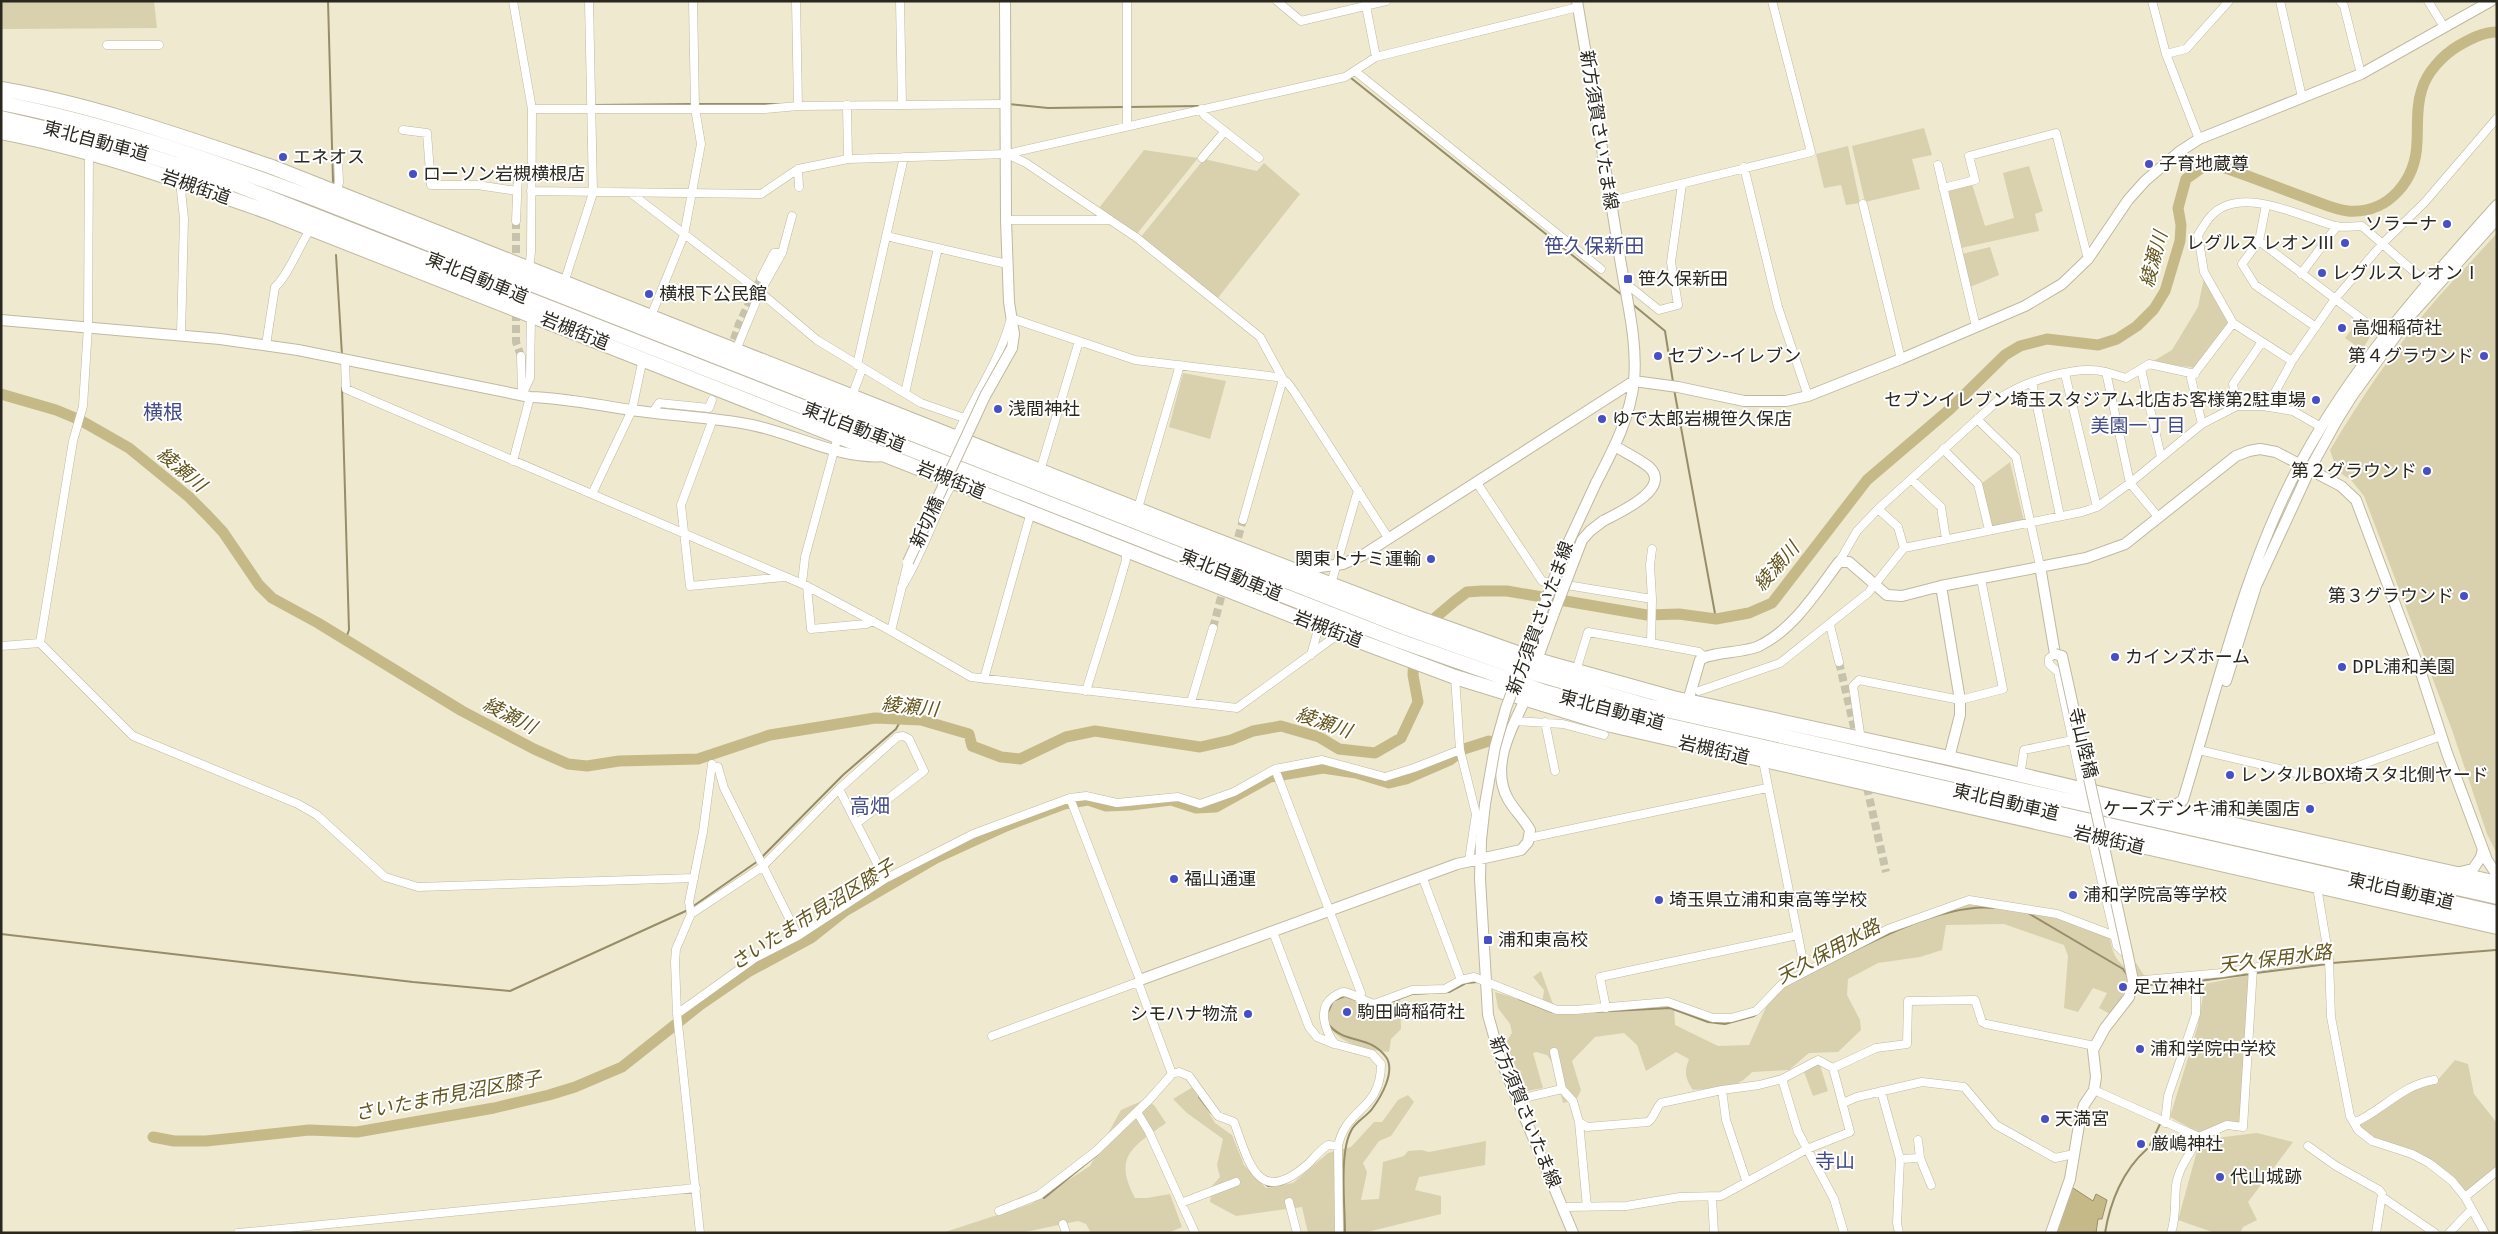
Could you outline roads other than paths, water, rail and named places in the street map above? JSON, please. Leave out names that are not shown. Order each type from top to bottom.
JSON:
[{"type":"highway","points":[[1,89],[81,107],[169,132],[336,192],[1040,471],[1416,617],[1538,660],[1688,701],[1949,758],[2162,809],[2497,883]]},
{"type":"highway","name":"東北自動車道","points":[[1,103],[88,122],[139,137],[282,186],[1469,652],[1589,690],[1693,716],[2497,897]]},
{"type":"highway","name":"東北自動車道","points":[[1,118],[108,143],[219,178],[1397,640],[1452,671],[1545,692],[1662,724],[2497,912]]},
{"type":"highway","name":"岩槻街道","points":[[1,132],[90,152],[180,181],[311,228],[1319,626],[1340,632],[1389,653],[1452,671],[1526,700],[1612,725],[1763,761],[2497,927]]},
{"type":"street","points":[[513,1],[532,109],[529,269]]},
{"type":"street","points":[[564,282],[592,193],[589,1]]},
{"type":"street","points":[[651,316],[684,235],[701,144],[694,108],[693,1]]},
{"type":"street","points":[[796,1],[798,106]]},
{"type":"street","points":[[900,1],[902,105]]},
{"type":"street","points":[[956,437],[964,418],[998,357],[1011,318],[1006,220],[1005,1]]},
{"type":"street","points":[[1127,1],[1127,126]]},
{"type":"street","points":[[1277,1],[1301,21],[1365,4],[1386,1]]},
{"type":"street","points":[[1611,200],[1810,152],[1772,1]]},
{"type":"street","points":[[2152,1],[2166,54],[2199,139]]},
{"type":"street","points":[[2166,54],[2186,49],[2229,1]]},
{"type":"street","points":[[2280,1],[2302,97]]},
{"type":"street","points":[[2340,1],[2344,6],[2361,74]]},
{"type":"street","points":[[2428,1],[2444,27]]},
{"type":"street","points":[[1302,572],[1312,568],[1336,566],[1356,559],[1634,381],[1678,387],[1744,401],[1786,401],[1808,396],[2025,306],[2062,284],[2088,259],[2128,200],[2145,181],[2179,152],[2199,139],[2361,74],[2492,1]]},
{"type":"street","points":[[1365,4],[1376,57]]},
{"type":"street","points":[[531,191],[632,194],[761,194],[798,169],[848,159],[1007,154],[1345,77],[1376,57],[1578,4]]},
{"type":"street","name":"新方須賀さいたま線","points":[[1573,1233],[1495,1044],[1488,1015],[1475,859],[1495,747],[1506,708],[1564,552],[1627,417],[1634,381],[1634,349],[1578,4]]},
{"type":"street","points":[[108,45],[159,45]]},
{"type":"street","points":[[1355,72],[1601,269]]},
{"type":"street","points":[[532,109],[765,109],[798,106],[1006,104]]},
{"type":"street","points":[[847,105],[848,159]]},
{"type":"street","points":[[1201,109],[1204,115],[1259,158]]},
{"type":"street","points":[[2267,406],[2292,361],[2335,299],[2382,244],[2425,202],[2497,118]]},
{"type":"street","points":[[403,130],[427,133],[431,185],[476,185],[517,191]]},
{"type":"street","points":[[1202,158],[1225,131]]},
{"type":"street","points":[[1943,188],[1975,180],[1969,156],[2056,133],[2088,259]]},
{"type":"street","points":[[40,643],[75,434],[82,412],[88,326],[90,152]]},
{"type":"street","points":[[1007,154],[1026,163],[1137,238],[1260,337],[1284,379],[1295,393],[1389,539]]},
{"type":"street","points":[[852,396],[860,367],[904,157]]},
{"type":"street","points":[[336,192],[339,183],[338,158]]},
{"type":"street","points":[[1938,166],[1976,327]]},
{"type":"street","points":[[516,221],[518,174],[530,167]]},
{"type":"street","points":[[1744,167],[1778,307],[1808,396]]},
{"type":"street","points":[[798,169],[799,187]]},
{"type":"street","points":[[180,181],[184,219],[182,334]]},
{"type":"street","points":[[1624,282],[1659,310],[1678,305],[1671,262],[1682,184]]},
{"type":"street","points":[[632,194],[760,292],[817,340],[921,403],[964,418]]},
{"type":"street","points":[[2292,361],[2233,323],[2204,272],[2198,235],[2212,215],[2232,203],[2249,202],[2266,205],[2337,226],[2362,226],[2427,283]]},
{"type":"street","points":[[1863,204],[1901,359]]},
{"type":"street","points":[[2266,205],[2258,242],[2242,264],[2255,286],[2316,327]]},
{"type":"street","points":[[2199,817],[2191,810],[2187,801],[2256,586],[2321,427],[2358,370],[2384,336],[2427,283],[2497,205]]},
{"type":"street","points":[[736,350],[760,292],[782,253],[792,216]]},
{"type":"street","points":[[2162,809],[2174,806],[2182,800],[2248,583],[2305,467],[2391,341],[2433,288],[2497,219]]},
{"type":"street","points":[[1006,220],[1110,220]]},
{"type":"street","points":[[2302,274],[2337,226]]},
{"type":"street","points":[[266,345],[275,287],[282,281],[298,248],[311,228]]},
{"type":"street","points":[[886,236],[1007,264]]},
{"type":"street","points":[[2258,242],[2384,336]]},
{"type":"street","points":[[905,393],[938,248]]},
{"type":"street","points":[[761,278],[774,253],[782,253]]},
{"type":"street","points":[[513,461],[530,378],[531,314]]},
{"type":"street","points":[[1011,318],[1135,360],[1284,379]]},
{"type":"street","name":"新切橋","points":[[908,562],[985,396],[1012,348],[1014,334],[1011,318]]},
{"type":"street","points":[[1,320],[182,334],[266,345],[526,396],[561,398],[632,410],[753,426],[832,449],[871,457],[890,456]]},
{"type":"street","points":[[2202,424],[2191,378],[2233,323]]},
{"type":"street","points":[[1040,471],[1079,341]]},
{"type":"street","points":[[2237,406],[2233,384],[2262,342]]},
{"type":"street","points":[[521,356],[526,396]]},
{"type":"street","points":[[592,494],[632,410],[642,358]]},
{"type":"street","points":[[345,360],[346,390],[805,585],[891,631],[971,678],[1237,708],[1340,632]]},
{"type":"street","points":[[1688,701],[1700,660],[1704,656],[1727,654],[1759,646],[1792,620],[1839,562],[1857,531],[1878,509],[2003,396],[2021,385],[2093,368],[2126,378],[2150,364],[2195,374]]},
{"type":"street","points":[[1138,508],[1180,365]]},
{"type":"street","points":[[2142,368],[2162,457]]},
{"type":"street","points":[[2106,372],[2130,483],[2159,518]]},
{"type":"street","points":[[2065,374],[2097,507]]},
{"type":"street","points":[[1243,520],[1284,379]]},
{"type":"street","points":[[2032,382],[2060,516]]},
{"type":"street","points":[[653,412],[659,403],[709,408],[712,400]]},
{"type":"street","points":[[1699,691],[1780,664],[1830,625],[1876,584],[1904,548],[2031,523],[2097,507],[2130,483],[2202,424],[2237,406],[2267,406],[2293,412],[2321,427]]},
{"type":"street","points":[[1977,419],[2016,457],[2040,566],[2055,654],[2049,658],[2049,664],[2058,672],[2083,790]]},
{"type":"street","points":[[713,420],[681,504],[686,534],[690,586],[786,577]]},
{"type":"street","points":[[838,436],[832,449],[805,557],[805,585],[811,629],[866,624],[873,621]]},
{"type":"street","points":[[1538,660],[1582,540],[1590,531],[1603,522],[1647,495],[1653,487],[1653,472],[1648,466],[1615,446]]},
{"type":"street","points":[[1943,449],[1978,484],[1988,530]]},
{"type":"street","points":[[1839,562],[1849,562],[1887,595],[1902,596],[1941,586],[1981,580],[2040,566],[2086,558],[2125,544],[2236,456],[2260,449],[2276,452],[2341,486],[2356,500],[2422,676],[2441,736],[2487,860],[2497,876]]},
{"type":"street","points":[[1911,479],[1941,507],[1946,539]]},
{"type":"street","points":[[901,588],[912,572],[944,497],[954,481]]},
{"type":"street","points":[[1477,483],[1542,581],[1652,599]]},
{"type":"street","points":[[1331,584],[1358,490]]},
{"type":"street","points":[[1878,509],[1898,527],[1904,548]]},
{"type":"street","points":[[984,679],[1031,512]]},
{"type":"street","points":[[1651,643],[1652,599],[1650,565],[1652,549]]},
{"type":"street","points":[[1086,692],[1126,560],[1126,550]]},
{"type":"street","points":[[891,631],[908,562]]},
{"type":"street","points":[[1861,740],[1853,686],[1859,680],[1960,700],[2003,690],[1981,580]]},
{"type":"street","points":[[1941,586],[1960,700],[1960,715],[1949,758]]},
{"type":"street","points":[[1830,625],[1839,662]]},
{"type":"street","points":[[1311,655],[1319,626]]},
{"type":"street","points":[[1191,702],[1213,628]]},
{"type":"street","points":[[1576,671],[1588,632],[1699,652],[1704,656]]},
{"type":"street","points":[[1,646],[40,643],[134,736],[298,804],[317,815],[385,876],[395,881],[418,886],[694,878]]},
{"type":"street","name":"寺山陸橋","points":[[2055,654],[2062,656],[2092,782],[2128,956]]},
{"type":"street","points":[[1452,671],[1460,750],[1476,814],[1475,859]]},
{"type":"street","points":[[992,1036],[1422,876],[1475,859],[1521,850],[1529,838],[1530,830],[1508,799],[1502,787],[1501,770],[1507,737],[1526,700]]},
{"type":"street","points":[[1515,722],[1545,722],[1604,734]]},
{"type":"street","points":[[1545,722],[1555,771]]},
{"type":"street","points":[[690,911],[762,867],[840,788],[897,737],[903,736],[909,739],[924,772],[857,823]]},
{"type":"street","points":[[2203,751],[2322,779],[2441,736]]},
{"type":"street","points":[[2020,776],[2024,750],[2073,740]]},
{"type":"street","points":[[678,1018],[755,958],[798,936],[885,879],[974,834],[1070,798],[1086,796],[1117,803],[1178,797],[1200,804],[1234,792],[1277,773],[1322,760],[1386,777],[1460,750]]},
{"type":"street","points":[[1763,761],[1806,971]]},
{"type":"street","points":[[700,1233],[678,1018],[676,949],[690,911],[713,766],[718,767],[724,788],[739,814],[762,867],[798,936]]},
{"type":"street","points":[[1277,773],[1361,993],[1360,1000]]},
{"type":"street","points":[[840,788],[885,879]]},
{"type":"street","points":[[1529,838],[1767,788]]},
{"type":"street","points":[[1070,798],[1172,1074]]},
{"type":"street","points":[[2051,1233],[2070,1179],[2084,1105],[2094,1090],[2096,1077],[2093,1050],[2105,1028],[2129,997],[2133,981],[2128,956],[2118,946],[2115,936],[2092,835]]},
{"type":"street","points":[[2449,872],[2473,869],[2481,857],[2483,849]]},
{"type":"street","points":[[1422,876],[1461,980]]},
{"type":"street","points":[[2317,887],[2329,959],[2332,1017],[2350,1116],[2358,1130],[2372,1140],[2412,1154],[2429,1163],[2452,1181],[2465,1197],[2485,1233]]},
{"type":"street","points":[[1335,1044],[1324,1024],[1324,1012],[1329,999],[1344,992],[1374,1004],[1412,990],[1445,989],[1461,980],[1474,977],[1486,980],[1557,1010],[1606,1008],[1668,1002],[1713,1018],[1738,1016],[1756,1011],[1782,984],[1888,929],[1969,900],[2058,914],[2115,936]]},
{"type":"street","points":[[1274,932],[1309,1027],[1317,1037],[1372,1054],[1381,1064],[1380,1081],[1374,1097],[1349,1121],[1341,1133],[1338,1146],[1339,1233]]},
{"type":"street","points":[[1606,1008],[1600,977],[1798,935]]},
{"type":"street","points":[[2133,981],[2196,976],[2329,959]]},
{"type":"street","points":[[2171,1233],[2176,1217],[2176,1185],[2184,1163],[2198,1136],[2227,1125],[2243,1127],[2254,968]]},
{"type":"street","points":[[2165,1123],[2168,1096],[2196,1014],[2196,976]]},
{"type":"street","points":[[1833,1068],[1876,1048],[1907,1044],[1908,1001],[1975,1000],[1982,1022],[1986,1024],[2095,1046]]},
{"type":"street","points":[[1554,1052],[1562,1089],[1573,1101],[1579,1122],[1587,1206]]},
{"type":"street","points":[[1563,1207],[1626,1206],[1680,1197],[1721,1196],[1746,1180],[1768,1172],[1807,1149],[1850,1132],[1833,1068],[1818,1060],[1782,1079],[1662,1103],[1656,1108],[1648,1122],[1587,1127],[1579,1122]]},
{"type":"street","points":[[1000,1211],[1039,1195],[1050,1188],[1096,1151],[1137,1112],[1172,1074],[1179,1072],[1189,1076],[1218,1116],[1234,1122],[1247,1157],[1258,1176],[1268,1183],[1279,1183],[1307,1164],[1328,1145],[1338,1146]]},
{"type":"street","points":[[1782,1079],[1792,1115],[1807,1149],[1834,1199],[1844,1233]]},
{"type":"street","points":[[2354,1123],[2370,1116],[2409,1086],[2434,1080]]},
{"type":"street","points":[[1843,1104],[1858,1096],[1922,1082],[1964,1087],[1996,1125],[2055,1158],[2074,1154]]},
{"type":"street","points":[[1519,1099],[1562,1089]]},
{"type":"street","points":[[1722,1090],[1726,1120],[1746,1180]]},
{"type":"street","points":[[2094,1090],[2198,1136]]},
{"type":"street","points":[[1882,1091],[1900,1160],[1898,1233]]},
{"type":"street","points":[[1137,1112],[1149,1132],[1195,1233]]},
{"type":"street","points":[[1918,1140],[1920,1158],[1931,1185]]},
{"type":"street","points":[[2308,1146],[2336,1166],[2379,1190],[2382,1197],[2435,1233]]},
{"type":"street","points":[[1900,1160],[1920,1158]]},
{"type":"street","points":[[2465,1197],[2496,1174]]},
{"type":"street","points":[[1181,1203],[1236,1182]]},
{"type":"street","points":[[238,1233],[696,1188]]},
{"type":"street","points":[[1712,1197],[1714,1233]]},
{"type":"street","points":[[2376,1233],[2382,1197]]},
{"type":"street","points":[[1289,1202],[1297,1233]]},
{"type":"street","points":[[2449,1233],[2472,1210]]},
{"type":"street","points":[[1063,1224],[1066,1233]]},
{"type":"waterway","points":[[328,1],[333,182]]},
{"type":"waterway","name":"綾瀬川","points":[[1427,629],[1436,617],[1467,592],[1507,591],[1647,615],[1679,614],[1716,619],[1749,613],[1772,603],[1867,480],[1949,410],[2005,355],[2020,346],[2047,339],[2098,345],[2117,339],[2137,326],[2154,309],[2165,291],[2180,241],[2181,225],[2178,208],[2186,179],[2203,167],[2219,166],[2339,209],[2348,211],[2376,207],[2388,201],[2398,192],[2412,169],[2417,142],[2420,95],[2424,83],[2432,70],[2441,59],[2458,46],[2472,38],[2497,32]]},
{"type":"waterway","points":[[1351,78],[1622,295]]},
{"type":"waterway","points":[[594,105],[692,104]]},
{"type":"waterway","points":[[697,104],[782,104]]},
{"type":"waterway","points":[[1009,104],[1048,108],[1124,107]]},
{"type":"waterway","points":[[1129,107],[1199,106]]},
{"type":"waterway","points":[[336,255],[342,355]]},
{"type":"waterway","points":[[1631,303],[1665,331],[1673,382]]},
{"type":"waterway","points":[[342,388],[349,630],[346,638],[348,642]]},
{"type":"waterway","points":[[1674,389],[1716,619]]},
{"type":"waterway","name":"綾瀬川","points":[[1,394],[56,410],[80,420],[129,448],[189,497],[208,516],[223,532],[259,585],[272,598],[318,623],[462,711],[534,749],[568,764],[587,766],[619,761],[698,759],[770,735],[875,718],[921,720],[969,734],[972,746],[1001,757],[1020,759],[1066,737],[1095,731],[1200,747],[1231,740],[1253,731],[1281,726],[1319,737],[1339,749],[1375,753],[1401,738],[1418,702],[1413,675],[1414,654]]},
{"type":"waterway","points":[[761,858],[843,775],[896,729],[902,718]]},
{"type":"waterway","name":"さいたま市見沼区膝子","points":[[153,1137],[174,1141],[206,1141],[309,1130],[357,1132],[494,1108],[549,1095],[575,1087],[622,1067],[700,1005],[748,972],[811,938],[845,911],[936,858],[1006,826],[1064,804],[1088,800],[1106,806],[1171,800],[1196,808],[1216,807],[1270,777],[1323,768],[1356,773],[1389,783],[1406,779],[1450,760],[1464,749],[1489,741]]},
{"type":"waterway","points":[[692,907],[758,861]]},
{"type":"waterway","name":"天久保用水路","points":[[1797,980],[1867,944],[1920,921],[1971,908],[1994,908]]},
{"type":"waterway","points":[[1,934],[413,982],[510,991],[688,910]]},
{"type":"waterway","name":"天久保用水路","points":[[2028,913],[2123,969],[2127,975]]},
{"type":"waterway","name":"天久保用水路","points":[[2332,963],[2496,950]]},
{"type":"waterway","name":"天久保用水路","points":[[2256,973],[2328,964]]},
{"type":"waterway","name":"天久保用水路","points":[[2199,981],[2251,974]]},
{"type":"waterway","name":"天久保用水路","points":[[2136,986],[2194,981]]},
{"type":"waterway","name":"天久保用水路","points":[[1391,1002],[1412,994],[1449,992],[1466,983],[1478,982]]},
{"type":"waterway","name":"天久保用水路","points":[[1335,1000],[1345,996],[1375,1007]]},
{"type":"waterway","name":"天久保用水路","points":[[1519,999],[1552,1012]]},
{"type":"waterway","name":"天久保用水路","points":[[1328,1012],[1332,1003]]},
{"type":"waterway","name":"天久保用水路","points":[[1592,1012],[1670,1008],[1708,1022],[1725,1024],[1757,1014]]},
{"type":"waterway","name":"天久保用水路","points":[[1328,1024],[1342,1035],[1372,1045],[1386,1057],[1389,1063],[1386,1084],[1376,1104],[1353,1128],[1347,1141],[1344,1166],[1345,1233]]},
{"type":"waterway","points":[[1199,1097],[1211,1113]]},
{"type":"waterway","points":[[2150,1145],[2161,1122]]},
{"type":"waterway","points":[[1235,1135],[1244,1159]]},
{"type":"waterway","points":[[2105,1233],[2110,1210],[2119,1187],[2131,1167],[2147,1149]]},
{"type":"waterway","points":[[1044,1198],[1098,1154]]},
{"type":"waterway","points":[[1264,1183],[1268,1186],[1283,1184]]},
{"type":"tunnel","points":[[516,221],[516,265]]},
{"type":"tunnel","points":[[516,277],[516,342],[521,356]]},
{"type":"tunnel","points":[[730,351],[739,324],[761,278]]},
{"type":"tunnel","points":[[1235,549],[1243,520]]},
{"type":"tunnel","points":[[1213,628],[1224,586]]},
{"type":"tunnel","points":[[1839,662],[1857,740]]},
{"type":"tunnel","points":[[1859,752],[1886,872]]},
{"type":"place","name":"エネオス","points":[[283,157]]},
{"type":"place","name":"子育地蔵尊","points":[[2149,164]]},
{"type":"place","name":"ローソン岩槻横根店","points":[[413,174]]},
{"type":"place","name":"ソラーナ","points":[[2447,224]]},
{"type":"place","name":"レグルス レオンⅢ","points":[[2345,243]]},
{"type":"place","name":"レグルス レオンⅠ","points":[[2322,273]]},
{"type":"place","name":"笹久保新田","points":[[1628,279]]},
{"type":"place","name":"横根下公民館","points":[[649,294]]},
{"type":"place","name":"高畑稲荷社","points":[[2342,328]]},
{"type":"place","name":"セブン-イレブン","points":[[1658,356]]},
{"type":"place","name":"第４グラウンド","points":[[2484,356]]},
{"type":"place","name":"セブンイレブン埼玉スタジアム北店お客様第2駐車場","points":[[2316,400]]},
{"type":"place","name":"浅間神社","points":[[998,409]]},
{"type":"place","name":"ゆで太郎岩槻笹久保店","points":[[1602,419]]},
{"type":"place","name":"第２グラウンド","points":[[2427,471]]},
{"type":"place","name":"関東トナミ運輸","points":[[1431,559]]},
{"type":"place","name":"第３グラウンド","points":[[2464,596]]},
{"type":"place","name":"カインズホーム","points":[[2115,657]]},
{"type":"place","name":"DPL浦和美園","points":[[2342,667]]},
{"type":"place","name":"レンタルBOX埼スタ北側ヤード","points":[[2230,775]]},
{"type":"place","name":"ケーズデンキ浦和美園店","points":[[2310,809]]},
{"type":"place","name":"福山通運","points":[[1174,879]]},
{"type":"place","name":"浦和学院高等学校","points":[[2073,895]]},
{"type":"place","name":"埼玉県立浦和東高等学校","points":[[1659,900]]},
{"type":"place","name":"浦和東高校","points":[[1488,940]]},
{"type":"place","name":"足立神社","points":[[2123,987]]},
{"type":"place","name":"駒田﨑稲荷社","points":[[1347,1012]]},
{"type":"place","name":"シモハナ物流","points":[[1248,1014]]},
{"type":"place","name":"浦和学院中学校","points":[[2140,1049]]},
{"type":"place","name":"天満宮","points":[[2045,1119]]},
{"type":"place","name":"厳嶋神社","points":[[2141,1144]]},
{"type":"place","name":"代山城跡","points":[[2220,1177]]},
{"type":"district","name":"笹久保新田","points":[[1594,246]]},
{"type":"district","name":"横根","points":[[163,412]]},
{"type":"district","name":"美園一丁目","points":[[2138,425]]},
{"type":"district","name":"高畑","points":[[870,806]]},
{"type":"district","name":"寺山","points":[[1835,1161]]}]
